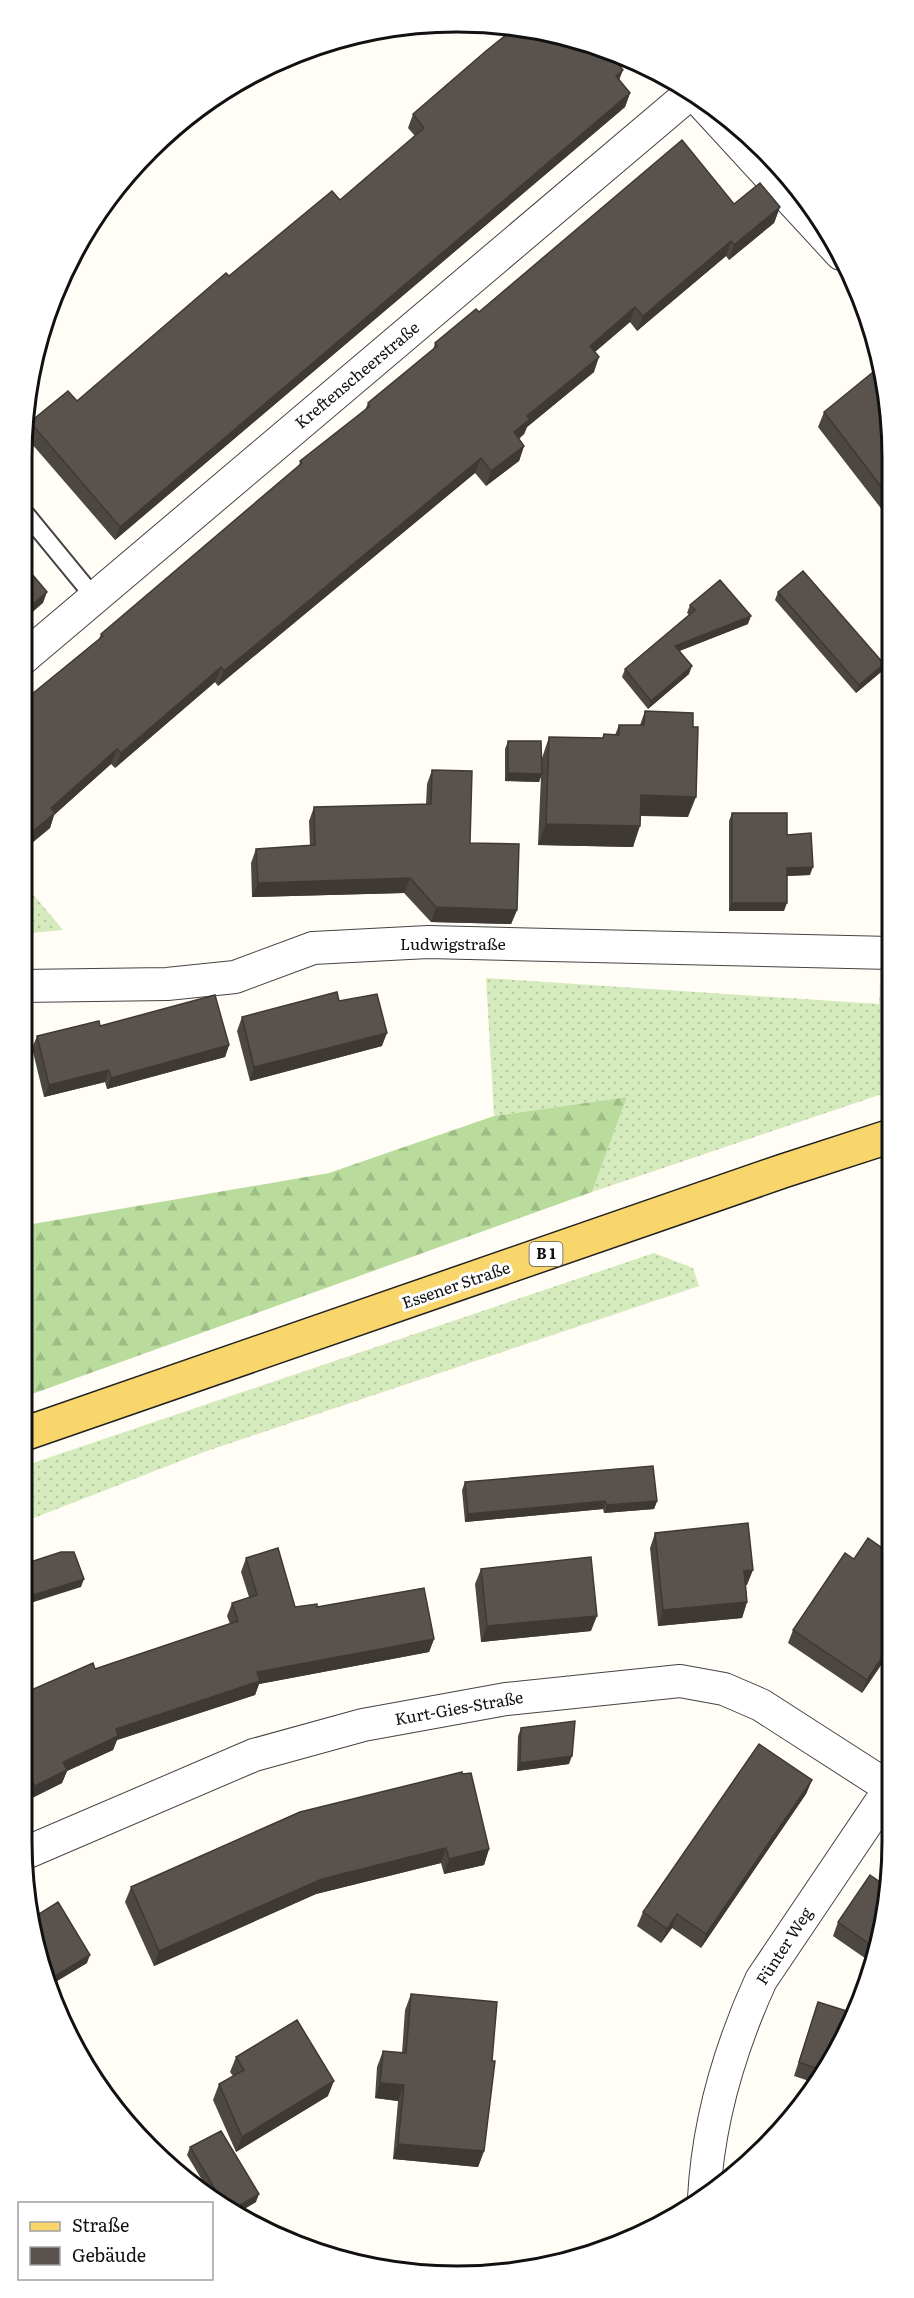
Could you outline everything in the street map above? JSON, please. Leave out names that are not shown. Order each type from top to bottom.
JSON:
[{"type":"main road","name":"Essener Straße","points":[[32,1431],[783,1171],[882,1139]]},
{"type":"street","name":"Kreftenscheerstraße","points":[[32,651],[685,98]]},
{"type":"street","points":[[723,124],[811,221]]},
{"type":"street","name":"Ludwigstraße","points":[[32,986],[167,984],[235,977],[313,948],[428,942],[882,953]]},
{"type":"street","name":"Kurt-Gies-Straße","points":[[32,1850],[254,1755],[363,1725],[506,1699],[680,1681],[724,1689],[761,1705],[882,1780]]},
{"type":"street","name":"Fünter Weg","points":[[705,2187],[709,2143],[722,2090],[748,2008],[760,1980],[882,1801]]},
{"type":"lane","points":[[32,521],[94,597]]},
{"type":"green space","points":[[32,893],[63,930],[32,933]]},
{"type":"green space","points":[[882,929],[882,1094],[592,1192],[627,1097],[494,1116],[486,978],[879,1004]]},
{"type":"green space","points":[[627,1097],[592,1192],[32,1394],[32,1224],[329,1173],[494,1116]]},
{"type":"green space","points":[[654,1253],[693,1268],[699,1286],[201,1453],[32,1519],[32,1463]]},
{"type":"building","points":[[507,34],[567,46],[617,63],[623,70],[616,76],[630,93],[120,527],[32,425],[33,420],[68,391],[77,401],[226,273],[229,276],[332,191],[340,200],[424,128],[413,114]]},
{"type":"building","points":[[682,140],[734,204],[760,183],[780,207],[734,245],[731,241],[643,316],[635,307],[590,346],[599,357],[527,416],[530,419],[514,432],[524,446],[491,471],[481,458],[224,671],[221,667],[121,753],[117,749],[51,808],[55,813],[32,832],[32,694],[103,636],[101,634],[302,463],[300,461],[370,406],[368,403],[437,346],[435,343],[476,309],[479,312]]},
{"type":"building","points":[[873,372],[882,429],[882,488],[824,412]]},
{"type":"building","points":[[803,571],[882,662],[882,666],[859,685],[778,592]]},
{"type":"building","points":[[32,574],[47,592],[32,605]]},
{"type":"building","points":[[720,580],[751,616],[675,646],[692,666],[651,701],[625,669],[695,610],[690,605]]},
{"type":"building","points":[[645,711],[693,713],[693,727],[698,727],[696,797],[641,795],[640,826],[546,824],[549,737],[603,738],[604,734],[619,735],[619,725],[644,725]]},
{"type":"building","points":[[508,741],[541,741],[542,774],[508,773]]},
{"type":"building","points":[[432,770],[472,771],[470,843],[519,844],[517,910],[436,907],[410,878],[258,883],[256,849],[315,845],[314,807],[431,804]]},
{"type":"building","points":[[732,813],[787,813],[787,835],[811,833],[813,867],[787,868],[787,903],[732,903]]},
{"type":"building","points":[[337,992],[339,1001],[377,994],[387,1033],[254,1067],[242,1017]]},
{"type":"building","points":[[215,995],[229,1045],[111,1078],[109,1070],[49,1085],[37,1036],[99,1021],[100,1026]]},
{"type":"building","points":[[653,1466],[657,1501],[607,1505],[605,1501],[468,1514],[465,1482]]},
{"type":"building","points":[[748,1523],[753,1570],[744,1571],[747,1602],[663,1610],[655,1533]]},
{"type":"building","points":[[868,1538],[881,1547],[882,1657],[867,1680],[793,1630],[845,1553],[854,1559]]},
{"type":"building","points":[[278,1548],[295,1607],[317,1604],[317,1607],[424,1588],[434,1639],[257,1672],[260,1681],[116,1729],[118,1736],[63,1762],[67,1770],[35,1786],[32,1781],[32,1690],[93,1663],[95,1669],[238,1621],[232,1603],[257,1595],[246,1558]]},
{"type":"building","points":[[61,1552],[74,1552],[84,1579],[32,1596],[32,1561]]},
{"type":"building","points":[[591,1557],[597,1616],[487,1626],[481,1569]]},
{"type":"building","points":[[575,1721],[572,1756],[520,1763],[521,1728]]},
{"type":"building","points":[[759,1744],[812,1780],[706,1934],[677,1914],[667,1929],[643,1912]]},
{"type":"building","points":[[462,1772],[462,1774],[471,1773],[489,1849],[449,1859],[446,1848],[322,1879],[159,1951],[131,1887],[300,1812]]},
{"type":"building","points":[[870,1875],[881,1882],[870,1944],[838,1922]]},
{"type":"building","points":[[58,1902],[90,1955],[55,1976],[46,1951],[38,1914]]},
{"type":"building","points":[[411,1994],[497,2002],[492,2061],[495,2061],[484,2151],[398,2144],[404,2085],[380,2083],[383,2051],[406,2053]]},
{"type":"building","points":[[818,2002],[847,2011],[816,2069],[799,2062]]},
{"type":"building","points":[[297,2020],[334,2081],[242,2137],[219,2084],[244,2070],[236,2057]]},
{"type":"building","points":[[221,2131],[259,2194],[239,2206],[221,2195],[216,2192],[190,2147]]}]
